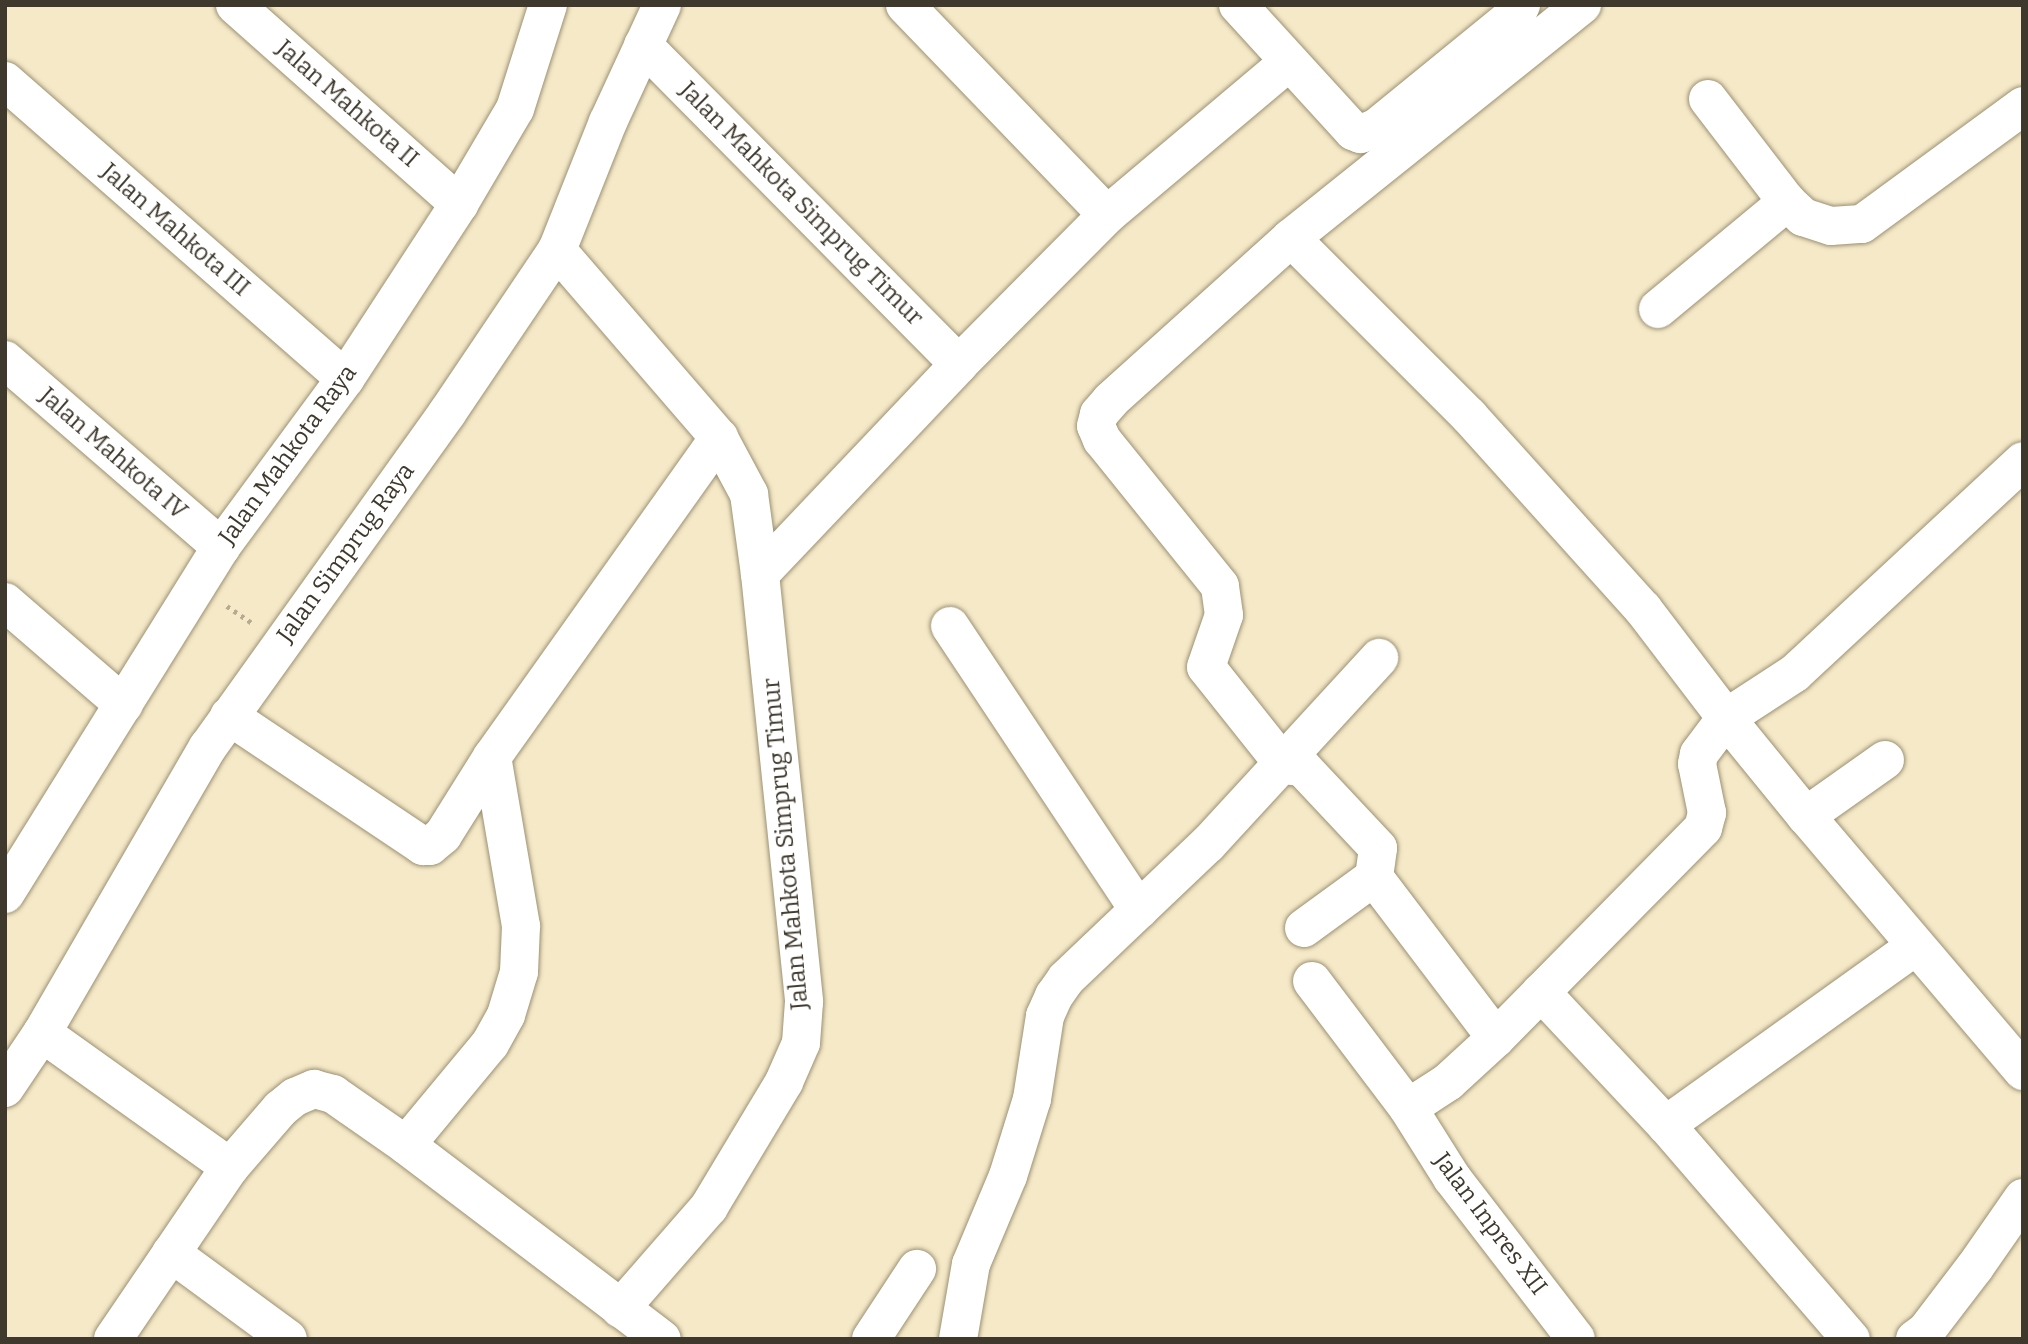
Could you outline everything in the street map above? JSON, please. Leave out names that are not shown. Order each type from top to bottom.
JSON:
[{"type":"street","name":"Jalan Mahkota II","points":[[235,5],[459,204]]},
{"type":"street","name":"Jalan Mahkota Raya","points":[[5,894],[221,547],[345,379],[459,204],[515,109],[548,5]]},
{"type":"street","name":"Jalan Simprug Raya","points":[[5,1088],[42,1032],[208,747],[447,413],[557,250],[608,122],[662,5]]},
{"type":"street","points":[[905,5],[1107,215]]},
{"type":"street","points":[[1238,5],[1353,131],[1368,133],[1517,13],[1521,5]]},
{"type":"street","points":[[1496,1038],[1374,877],[1378,848],[1302,767],[1284,765],[1206,667],[1224,615],[1220,586],[1102,440],[1096,426],[1099,414],[1111,400],[1291,238],[1576,7]]},
{"type":"street","name":"Jalan Mahkota Simprug Timur","points":[[643,45],[959,364]]},
{"type":"street","points":[[760,574],[959,364],[1107,215],[1289,62]]},
{"type":"street","name":"Jalan Mahkota III","points":[[5,81],[345,379]]},
{"type":"street","points":[[1708,99],[1787,202],[1803,217],[1831,226],[1862,224],[2023,106]]},
{"type":"street","points":[[1658,309],[1787,202]]},
{"type":"street","points":[[1291,238],[1469,416],[1643,609],[1726,718],[1915,947],[2023,1071]]},
{"type":"street","name":"Jalan Mahkota Simprug Timur","points":[[557,250],[719,438],[749,494],[760,574],[804,1002],[802,1043],[784,1082],[709,1207],[620,1309]]},
{"type":"street","name":"Jalan Mahkota IV","points":[[5,360],[221,547]]},
{"type":"street","points":[[229,716],[423,845],[430,846],[443,835],[492,757],[719,438]]},
{"type":"street","points":[[1408,1108],[1448,1082],[1496,1038],[1703,828],[1707,813],[1697,764],[1699,754],[1726,718],[1795,673],[2023,461]]},
{"type":"street","points":[[5,602],[124,705]]},
{"type":"street","points":[[950,626],[1139,910]]},
{"type":"street","points":[[958,1339],[971,1264],[1008,1177],[1032,1100],[1045,1016],[1054,996],[1066,979],[1284,765],[1379,658]]},
{"type":"street","points":[[407,1145],[490,1044],[506,1015],[519,972],[521,926],[492,757]]},
{"type":"street","points":[[1807,816],[1885,760]]},
{"type":"street","points":[[1304,928],[1374,877]]},
{"type":"street","points":[[1666,1125],[1915,947]]},
{"type":"street","name":"Jalan Inpres XII","points":[[1312,981],[1408,1108],[1452,1178],[1576,1339]]},
{"type":"street","points":[[1541,992],[1666,1125],[1852,1339]]},
{"type":"street","points":[[42,1032],[230,1167]]},
{"type":"street","points":[[113,1339],[230,1167],[280,1109],[295,1097],[314,1089],[333,1094],[407,1145],[662,1339]]},
{"type":"street","points":[[1914,1339],[1926,1331],[2023,1198]]},
{"type":"street","points":[[171,1253],[288,1339]]},
{"type":"street","points":[[871,1339],[917,1269]]},
{"type":"path","points":[[197,586],[282,643]]}]
